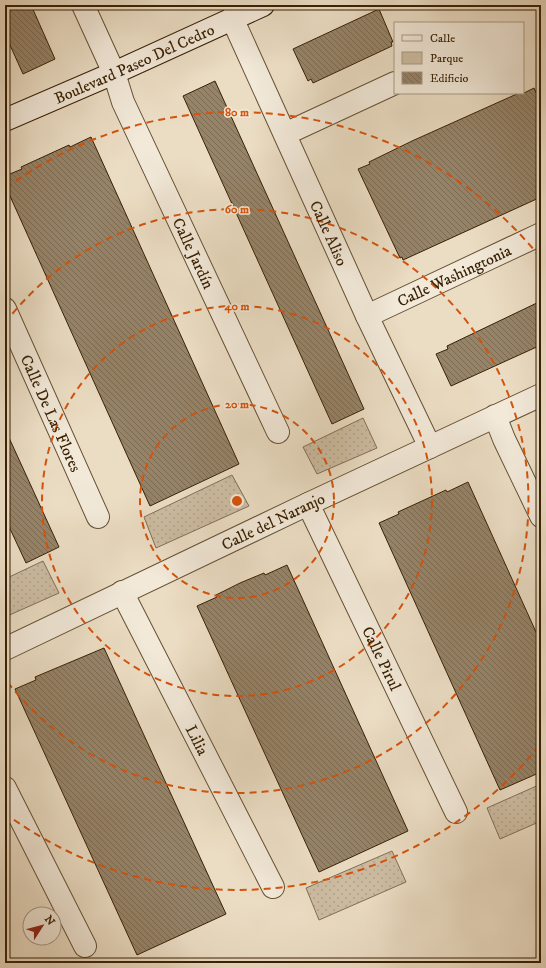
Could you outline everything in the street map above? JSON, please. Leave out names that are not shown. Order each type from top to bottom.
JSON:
[{"type":"street","name":"Calle Jardín","points":[[83,5],[114,73],[123,102],[278,432]]},
{"type":"street","name":"Boulevard Paseo Del Cedro","points":[[5,120],[114,73],[263,5]]},
{"type":"street","name":"Calle Aliso","points":[[232,18],[367,316],[430,447]]},
{"type":"street","points":[[285,134],[394,83]]},
{"type":"street","name":"Calle Washingtonia","points":[[367,316],[541,234]]},
{"type":"street","name":"Calle De Las Flores","points":[[5,309],[98,517]]},
{"type":"street","name":"Calle del Naranjo","points":[[5,649],[122,592],[541,395]]},
{"type":"street","points":[[495,416],[504,439],[541,516]]},
{"type":"street","name":"Calle Pirul","points":[[308,504],[456,812]]},
{"type":"street","name":"Lilia","points":[[122,592],[273,887]]},
{"type":"street","points":[[5,788],[85,946]]},
{"type":"green space","points":[[363,418],[377,448],[317,474],[303,447]]},
{"type":"green space","points":[[232,475],[249,506],[156,548],[144,517]]},
{"type":"green space","points":[[43,561],[59,593],[5,617],[5,579]]},
{"type":"green space","points":[[541,784],[541,821],[500,839],[487,808]]},
{"type":"green space","points":[[392,851],[406,882],[319,920],[306,888]]},
{"type":"building","points":[[5,5],[31,5],[55,59],[23,74],[5,34]]},
{"type":"building","points":[[379,9],[393,42],[391,42],[392,46],[313,83],[311,79],[308,81],[293,49]]},
{"type":"building","points":[[215,81],[364,409],[332,424],[183,96]]},
{"type":"building","points":[[534,88],[541,104],[541,197],[403,260],[402,257],[400,258],[358,169],[412,141],[517,94],[524,93]]},
{"type":"building","points":[[91,137],[239,464],[150,506],[5,185],[5,176],[22,169],[21,167],[69,145],[70,147]]},
{"type":"building","points":[[541,301],[541,345],[451,386],[436,354],[448,349],[447,346]]},
{"type":"building","points":[[5,429],[59,547],[26,563],[5,518]]},
{"type":"building","points":[[468,482],[541,643],[541,772],[500,790],[379,523],[399,514],[398,512],[446,490],[447,492]]},
{"type":"building","points":[[287,565],[408,831],[319,872],[197,606],[217,597],[216,595],[240,583],[264,573],[265,575]]},
{"type":"building","points":[[104,648],[226,914],[137,955],[15,689],[36,680],[35,677]]}]
